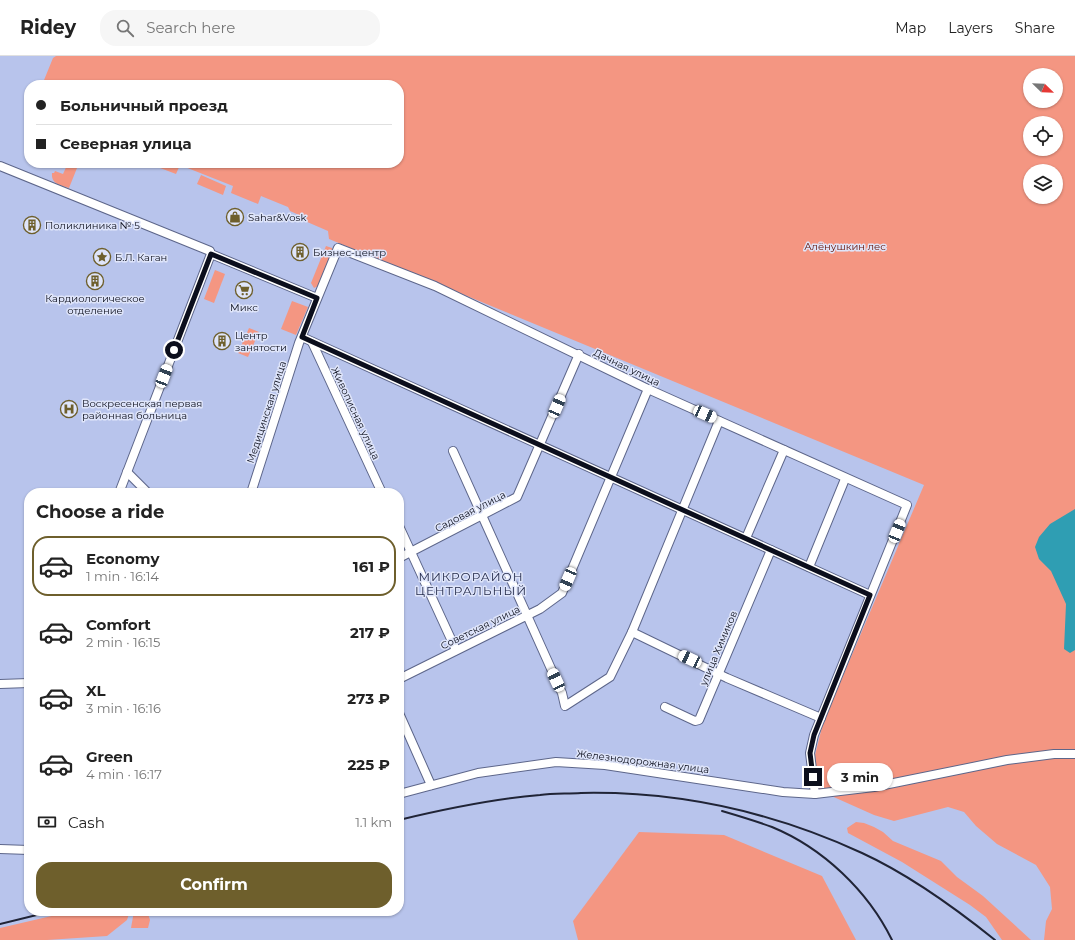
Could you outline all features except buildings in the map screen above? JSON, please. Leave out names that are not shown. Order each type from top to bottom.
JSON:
[{"type":"street","points":[[0,166],[210,251],[211,254],[317,298]]},
{"type":"street","name":"Медицинская улица","points":[[252,488],[302,337],[338,248]]},
{"type":"street","name":"Дачная улица","points":[[338,248],[435,286],[499,318],[579,354],[648,389],[719,420],[845,479],[907,505],[870,595]]},
{"type":"street","points":[[121,488],[211,254]]},
{"type":"street","points":[[302,337],[870,595],[814,735],[810,753],[815,794]]},
{"type":"street","name":"Живописная улица","points":[[312,342],[380,488]]},
{"type":"street","name":"Садовая улица","points":[[404,556],[517,498],[579,354]]},
{"type":"street","name":"Советская улица","points":[[404,676],[552,602],[562,593],[648,389]]},
{"type":"street","points":[[453,451],[562,693],[565,706],[610,677],[632,632],[719,420]]},
{"type":"street","points":[[746,538],[784,450]]},
{"type":"street","points":[[127,472],[143,488]]},
{"type":"street","points":[[809,567],[845,479]]},
{"type":"street","points":[[404,536],[456,650]]},
{"type":"street","name":"улица Химиков","points":[[665,707],[695,721],[699,720],[771,550]]},
{"type":"street","points":[[632,632],[820,718]]},
{"type":"street","points":[[0,684],[24,683]]},
{"type":"street","points":[[404,724],[431,785]]},
{"type":"street","name":"Железнодорожная улица","points":[[404,793],[497,769],[542,763],[580,762],[682,775],[783,792],[815,794],[874,787],[1007,760],[1054,754],[1075,754]]},
{"type":"street","points":[[0,849],[24,850]]},
{"type":"green space","name":"Алёнушкин лес","points":[[56,56],[1075,56],[1075,940],[1044,940],[1046,921],[1052,909],[1050,887],[1036,865],[997,844],[976,826],[964,812],[948,807],[894,821],[874,815],[818,790],[815,755],[823,723],[924,485],[329,239],[328,231],[298,218],[299,215],[290,211],[288,207],[261,196],[258,204],[231,193],[233,186],[188,168],[404,168],[404,80],[44,80],[53,58]]},
{"type":"green space","points":[[66,168],[77,168],[69,188],[57,184],[53,180],[52,173],[55,171],[63,174]]},
{"type":"green space","name":"Алёнушкин лес","points":[[160,168],[179,168],[176,174]]},
{"type":"green space","points":[[201,175],[226,186],[223,195],[197,184]]},
{"type":"green space","points":[[326,246],[332,248],[332,253],[318,286],[314,288],[311,283]]},
{"type":"green space","points":[[215,270],[225,274],[214,303],[204,299]]},
{"type":"green space","points":[[292,301],[308,307],[296,335],[281,329]]},
{"type":"green space","points":[[249,328],[259,332],[248,357],[238,353]]},
{"type":"green space","points":[[856,822],[874,827],[883,832],[893,841],[941,861],[957,877],[983,896],[1031,940],[1002,940],[986,917],[970,905],[902,862],[848,833],[847,828]]},
{"type":"green space","points":[[639,832],[724,835],[822,876],[856,940],[578,940],[573,921]]},
{"type":"green space","points":[[52,916],[128,916],[127,920],[107,936],[47,940],[0,940],[0,928]]},
{"type":"green space","points":[[133,916],[149,916],[150,920],[148,928],[131,928]]},
{"type":"shaded area","points":[[1075,509],[1075,650],[1070,653],[1064,649],[1066,604],[1051,571],[1039,559],[1035,547],[1039,537],[1050,524]]},
{"type":"railway","points":[[404,819],[486,802],[522,797],[581,793],[618,793],[654,796],[690,800],[725,807],[760,815],[794,826],[862,853],[897,871],[931,892],[995,940]]},
{"type":"railway","points":[[722,811],[772,827],[791,836],[826,859],[857,888],[882,922],[892,940]]},
{"type":"railway","points":[[0,924],[33,916]]},
{"type":"place","name":"Sahar&Vosk","points":[[235,217]]},
{"type":"place","name":"Поликлиника № 5","points":[[32,225]]},
{"type":"place","name":"Бизнес-центр","points":[[300,252]]},
{"type":"place","name":"Б.Л. Каган","points":[[102,257]]},
{"type":"place","name":"Кардиологическое отделение","points":[[95,281]]},
{"type":"place","name":"Микс","points":[[244,290]]},
{"type":"place","name":"Центр занятости","points":[[222,341]]},
{"type":"place","name":"Воскресенская первая районная больница","points":[[69,409]]},
{"type":"district","name":"МИКРОРАЙОН ЦЕНТРАЛЬНЫЙ","points":[[471,584]]},
{"type":"route","points":[[174,350],[211,254],[317,298],[302,337],[870,595],[814,735],[810,753],[813,777]]}]
